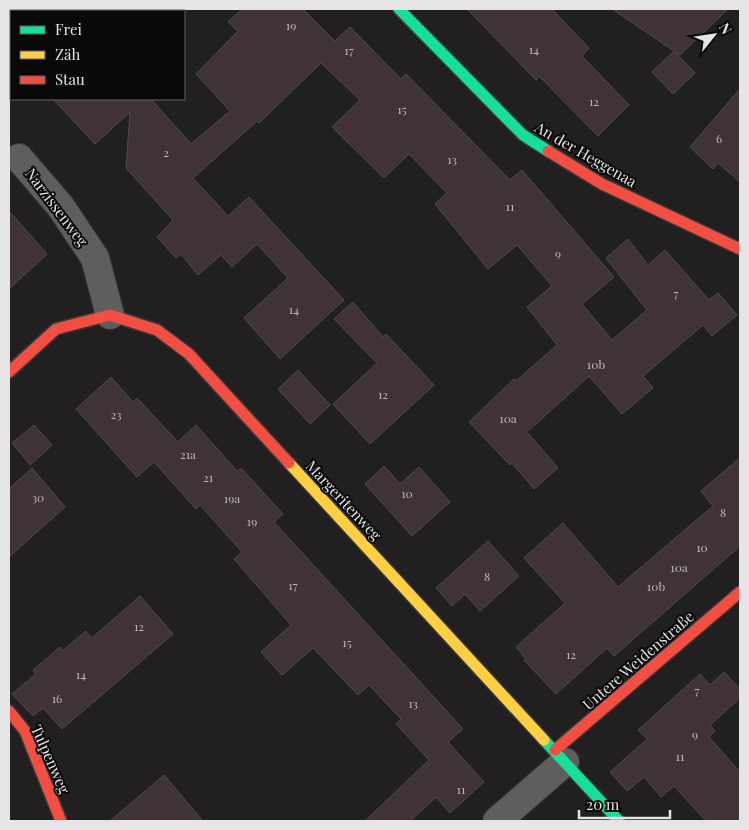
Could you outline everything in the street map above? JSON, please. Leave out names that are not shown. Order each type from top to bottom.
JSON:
[{"type":"street","name":"An der Heggenaa","points":[[399,9],[523,135],[602,184],[740,249]]},
{"type":"street","name":"Narzissenweg","points":[[19,158],[61,206],[95,258],[110,314]]},
{"type":"street","points":[[9,372],[56,329],[110,314]]},
{"type":"street","name":"Margeritenweg","points":[[110,314],[157,330],[189,354],[619,821]]},
{"type":"street","name":"Untere Weidenstraße","points":[[560,756],[740,592]]},
{"type":"street","name":"Tulpenweg","points":[[9,711],[25,731],[61,821]]},
{"type":"street","points":[[497,821],[560,756]]},
{"type":"building","points":[[242,9],[303,9],[335,41],[350,27],[401,79],[406,74],[510,180],[522,170],[614,277],[582,304],[612,340],[647,310],[606,258],[628,239],[648,265],[665,250],[709,300],[718,293],[737,315],[712,336],[703,325],[643,376],[653,388],[622,414],[589,376],[527,432],[558,468],[534,489],[512,463],[510,465],[469,422],[514,379],[516,381],[557,345],[527,307],[552,286],[517,245],[488,269],[435,204],[447,193],[409,154],[384,178],[332,127],[360,100],[321,63],[259,123],[257,121],[193,178],[228,216],[249,197],[344,300],[280,359],[244,318],[288,278],[257,244],[232,267],[221,255],[198,275],[181,254],[176,258],[157,237],[173,220],[126,168],[130,112],[95,144],[54,100],[152,100],[191,144],[230,111],[196,74],[238,31],[228,22]]},
{"type":"building","points":[[467,9],[552,9],[589,48],[582,56],[629,105],[598,136],[539,76],[536,80]]},
{"type":"building","points":[[612,9],[728,9],[680,55],[675,52],[695,73],[673,94],[652,72],[674,51]]},
{"type":"building","points":[[740,89],[740,182],[718,163],[713,169],[690,147]]},
{"type":"building","points":[[9,211],[47,254],[9,289]]},
{"type":"building","points":[[353,302],[383,337],[386,334],[434,385],[370,444],[333,404],[377,363],[334,319]]},
{"type":"building","points":[[298,370],[330,405],[310,424],[278,389]]},
{"type":"building","points":[[111,377],[133,402],[137,398],[178,442],[196,425],[237,471],[241,468],[283,514],[274,522],[463,729],[448,742],[484,782],[450,813],[436,797],[410,821],[365,821],[429,760],[396,724],[401,719],[369,685],[358,695],[313,648],[282,675],[261,652],[291,625],[234,559],[242,552],[200,505],[196,509],[154,462],[137,477],[76,409]]},
{"type":"building","points":[[34,425],[52,445],[30,465],[12,443]]},
{"type":"building","points":[[740,458],[740,546],[614,656],[607,648],[556,694],[524,660],[526,659],[516,647],[565,603],[524,558],[563,523],[618,587],[713,506],[701,491]]},
{"type":"building","points":[[384,466],[400,484],[419,467],[450,502],[412,536],[365,484]]},
{"type":"building","points":[[32,468],[65,507],[9,557],[9,489]]},
{"type":"building","points":[[488,541],[519,576],[480,611],[465,594],[452,606],[436,588]]},
{"type":"building","points":[[140,596],[173,634],[62,729],[43,708],[33,716],[12,694],[36,674],[33,670],[60,647],[62,651],[86,631],[92,638]]},
{"type":"building","points":[[724,672],[740,689],[740,698],[710,725],[715,731],[709,737],[740,772],[740,821],[706,821],[674,786],[661,797],[644,777],[627,791],[610,772],[647,739],[638,730],[700,674],[710,685]]},
{"type":"building","points":[[164,775],[203,821],[110,821]]},
{"type":"traffic: fast","points":[[399,9],[523,135],[548,151]]},
{"type":"traffic: fast","points":[[544,740],[619,821]]},
{"type":"traffic: slow","points":[[289,463],[544,740]]},
{"type":"traffic: jam","points":[[548,151],[602,184],[740,249]]},
{"type":"traffic: jam","points":[[9,372],[56,329],[110,315],[157,330],[189,354],[289,463]]},
{"type":"traffic: jam","points":[[555,750],[740,592]]},
{"type":"traffic: jam","points":[[9,711],[25,731],[61,821]]}]
